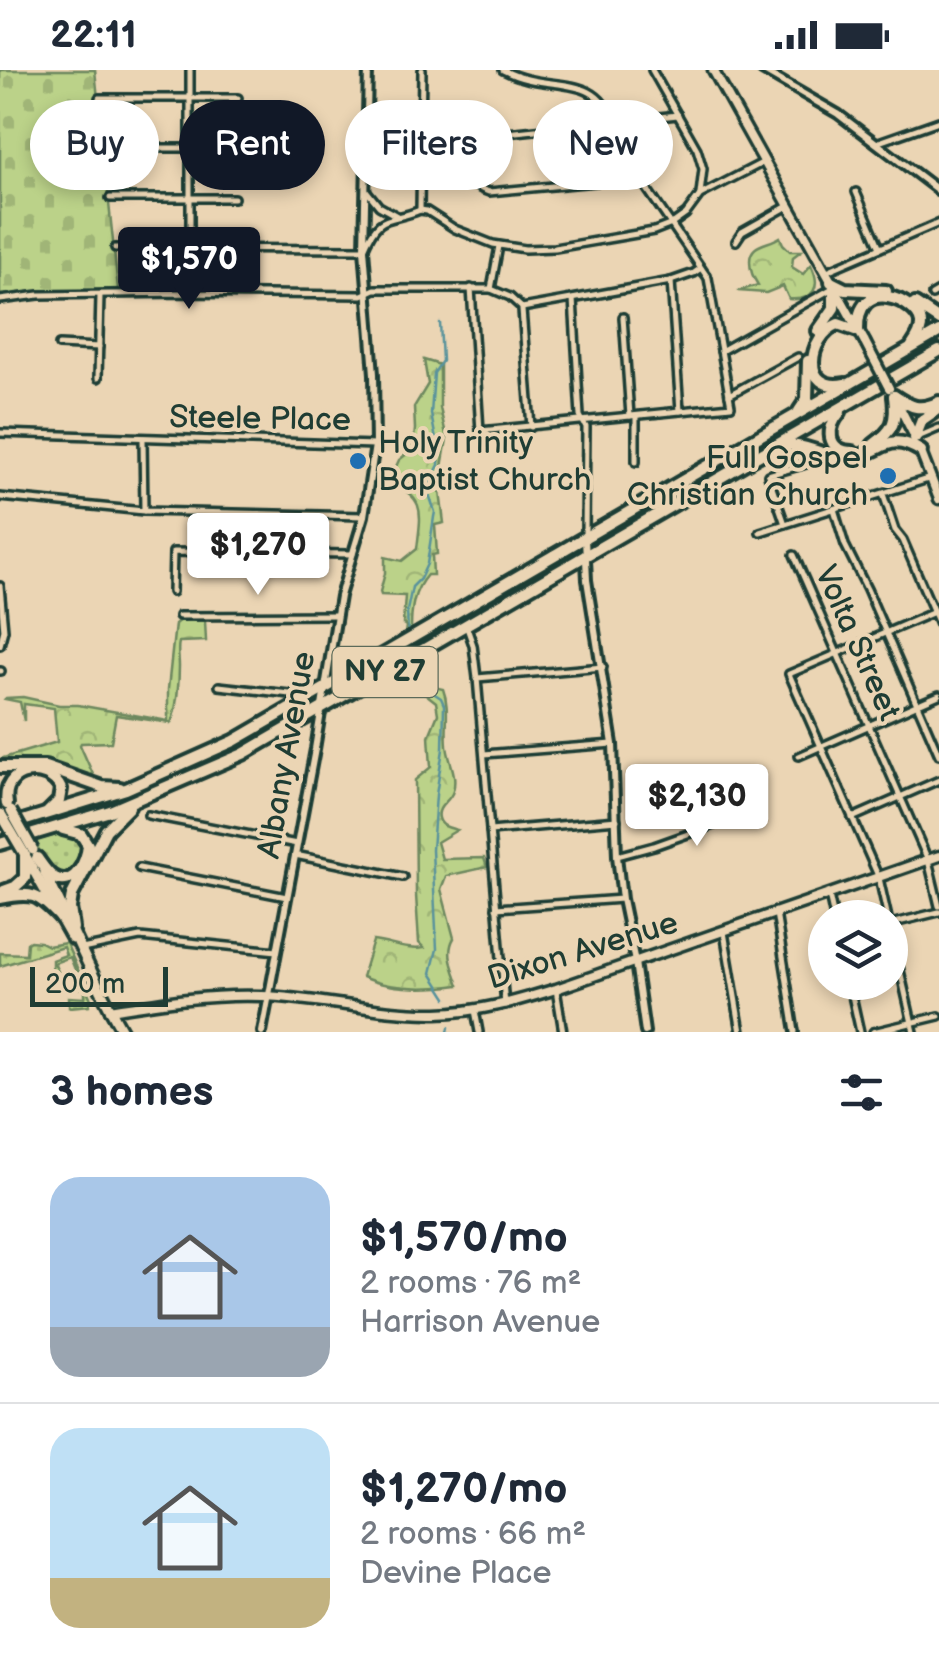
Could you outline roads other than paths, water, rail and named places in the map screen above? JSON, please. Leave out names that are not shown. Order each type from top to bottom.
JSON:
[{"type":"highway","points":[[830,280],[845,289],[885,290],[939,320]]},
{"type":"highway","points":[[791,418],[808,399],[810,345],[834,308],[830,280]]},
{"type":"highway","points":[[853,382],[828,386],[820,381],[813,361],[815,348],[830,327],[838,324],[858,331],[858,318],[866,301],[875,296],[898,301],[917,313],[921,329],[909,350]]},
{"type":"highway","name":"NY 27","points":[[0,828],[126,789],[234,740],[939,332]]},
{"type":"highway","name":"NY 27","points":[[0,844],[136,801],[243,754],[935,355]]},
{"type":"highway","points":[[848,403],[836,416],[830,430],[831,440],[836,448],[853,452],[875,444],[895,423],[892,392]]},
{"type":"highway","points":[[892,392],[911,407],[939,405]]},
{"type":"highway","points":[[915,438],[922,420],[939,405]]},
{"type":"highway","points":[[769,448],[792,444],[836,457],[855,457],[898,441],[921,451]]},
{"type":"highway","points":[[0,768],[46,768],[102,786],[126,789]]},
{"type":"highway","points":[[5,810],[5,791],[10,780],[27,773],[48,775],[60,785],[61,797],[44,815]]},
{"type":"highway","points":[[73,928],[72,895],[106,830],[136,801]]},
{"type":"highway","points":[[30,854],[56,880],[78,873],[88,852],[86,840],[78,832],[58,828]]},
{"type":"highway","points":[[0,894],[26,878],[30,854]]},
{"type":"highway","points":[[0,894],[36,896],[61,918]]},
{"type":"main road","points":[[713,70],[892,392],[939,499]]},
{"type":"main road","points":[[0,793],[5,810],[73,928],[79,950]]},
{"type":"main road","points":[[30,854],[122,1032]]},
{"type":"main road","name":"Dixon Avenue","points":[[110,1010],[212,997],[269,996],[407,1012],[439,1013],[505,1005],[939,856]]},
{"type":"street","points":[[190,70],[190,98]]},
{"type":"street","name":"Albany Avenue","points":[[368,70],[368,100]]},
{"type":"street","points":[[422,70],[422,100]]},
{"type":"street","points":[[504,70],[520,77],[550,76]]},
{"type":"street","points":[[652,70],[701,159],[700,196]]},
{"type":"street","points":[[762,70],[838,114],[939,190]]},
{"type":"street","points":[[598,88],[605,100]]},
{"type":"street","points":[[98,98],[238,98]]},
{"type":"street","points":[[673,116],[678,115]]},
{"type":"street","points":[[876,143],[939,121]]},
{"type":"street","points":[[115,248],[364,249],[380,222],[420,210],[499,246],[555,248],[672,224],[700,196],[764,162]]},
{"type":"street","points":[[472,288],[480,431],[731,406],[708,278],[651,193],[638,181],[617,179],[513,190]]},
{"type":"street","points":[[190,190],[190,294]]},
{"type":"street","points":[[366,190],[379,206],[397,216]]},
{"type":"street","name":"Albany Avenue","points":[[262,1032],[337,615],[364,516],[375,444],[364,249],[366,190]]},
{"type":"street","points":[[420,190],[420,210]]},
{"type":"street","points":[[480,190],[509,190]]},
{"type":"street","points":[[856,192],[880,248]]},
{"type":"street","points":[[110,198],[234,198]]},
{"type":"street","points":[[736,241],[742,232],[788,206]]},
{"type":"street","points":[[721,351],[880,248],[939,223]]},
{"type":"street","points":[[491,289],[499,246]]},
{"type":"street","points":[[522,308],[672,282],[701,268]]},
{"type":"street","points":[[672,282],[680,411]]},
{"type":"street","points":[[0,300],[39,295],[362,295],[375,288],[491,289],[522,308],[531,426]]},
{"type":"street","points":[[98,378],[100,295]]},
{"type":"street","points":[[573,299],[582,421],[586,427],[584,556],[613,744],[622,898],[645,1032]]},
{"type":"street","points":[[623,317],[636,462]]},
{"type":"street","points":[[59,345],[98,346]]},
{"type":"street","points":[[729,395],[798,358]]},
{"type":"street","points":[[915,438],[939,428]]},
{"type":"street","name":"Steele Place","points":[[0,434],[375,444]]},
{"type":"street","points":[[143,439],[144,511]]},
{"type":"street","points":[[785,524],[768,475],[806,464]]},
{"type":"street","points":[[760,532],[931,478]]},
{"type":"street","points":[[883,493],[895,530],[939,624]]},
{"type":"street","points":[[0,496],[144,511],[364,516]]},
{"type":"street","points":[[834,509],[845,545],[939,755]]},
{"type":"street","points":[[172,592],[173,552],[353,554]]},
{"type":"street","name":"Volta Street","points":[[794,554],[928,860],[939,909]]},
{"type":"street","points":[[0,586],[4,630],[0,645]]},
{"type":"street","points":[[884,900],[878,878],[790,674],[936,611]]},
{"type":"street","points":[[179,616],[337,615]]},
{"type":"street","points":[[466,626],[477,678],[505,1005]]},
{"type":"street","points":[[477,678],[602,667]]},
{"type":"street","points":[[219,686],[311,696]]},
{"type":"street","points":[[799,756],[939,695]]},
{"type":"street","points":[[484,754],[613,744]]},
{"type":"street","points":[[852,818],[939,780]]},
{"type":"street","points":[[617,856],[744,814],[756,803]]},
{"type":"street","points":[[148,815],[297,844]]},
{"type":"street","points":[[490,831],[616,820]]},
{"type":"street","points":[[295,855],[402,877]]},
{"type":"street","points":[[140,868],[287,897]]},
{"type":"street","points":[[829,896],[830,900]]},
{"type":"street","points":[[496,908],[622,898]]},
{"type":"street","points":[[908,917],[939,909]]},
{"type":"street","points":[[776,914],[795,1032]]},
{"type":"street","points":[[724,932],[741,1032]]},
{"type":"street","points":[[79,950],[140,936],[277,951]]},
{"type":"street","points":[[556,989],[563,1032]]},
{"type":"street","points":[[853,1000],[860,1032]]},
{"type":"street","points":[[907,1000],[914,1032]]},
{"type":"street","points":[[475,1010],[479,1032]]},
{"type":"street","points":[[873,1032],[939,1016]]},
{"type":"waterway","points":[[408,631],[412,587],[427,564],[435,512],[427,488],[439,465],[431,414],[434,373],[442,361],[440,323]]},
{"type":"waterway","points":[[415,662],[427,689],[441,698],[444,705],[432,850],[437,949],[431,973],[447,998]]},
{"type":"waterway","points":[[448,1032],[449,1027]]},
{"type":"place","name":"Holy Trinity Baptist Church","points":[[358,461]]},
{"type":"place","name":"Full Gospel Christian Church","points":[[888,476]]}]
